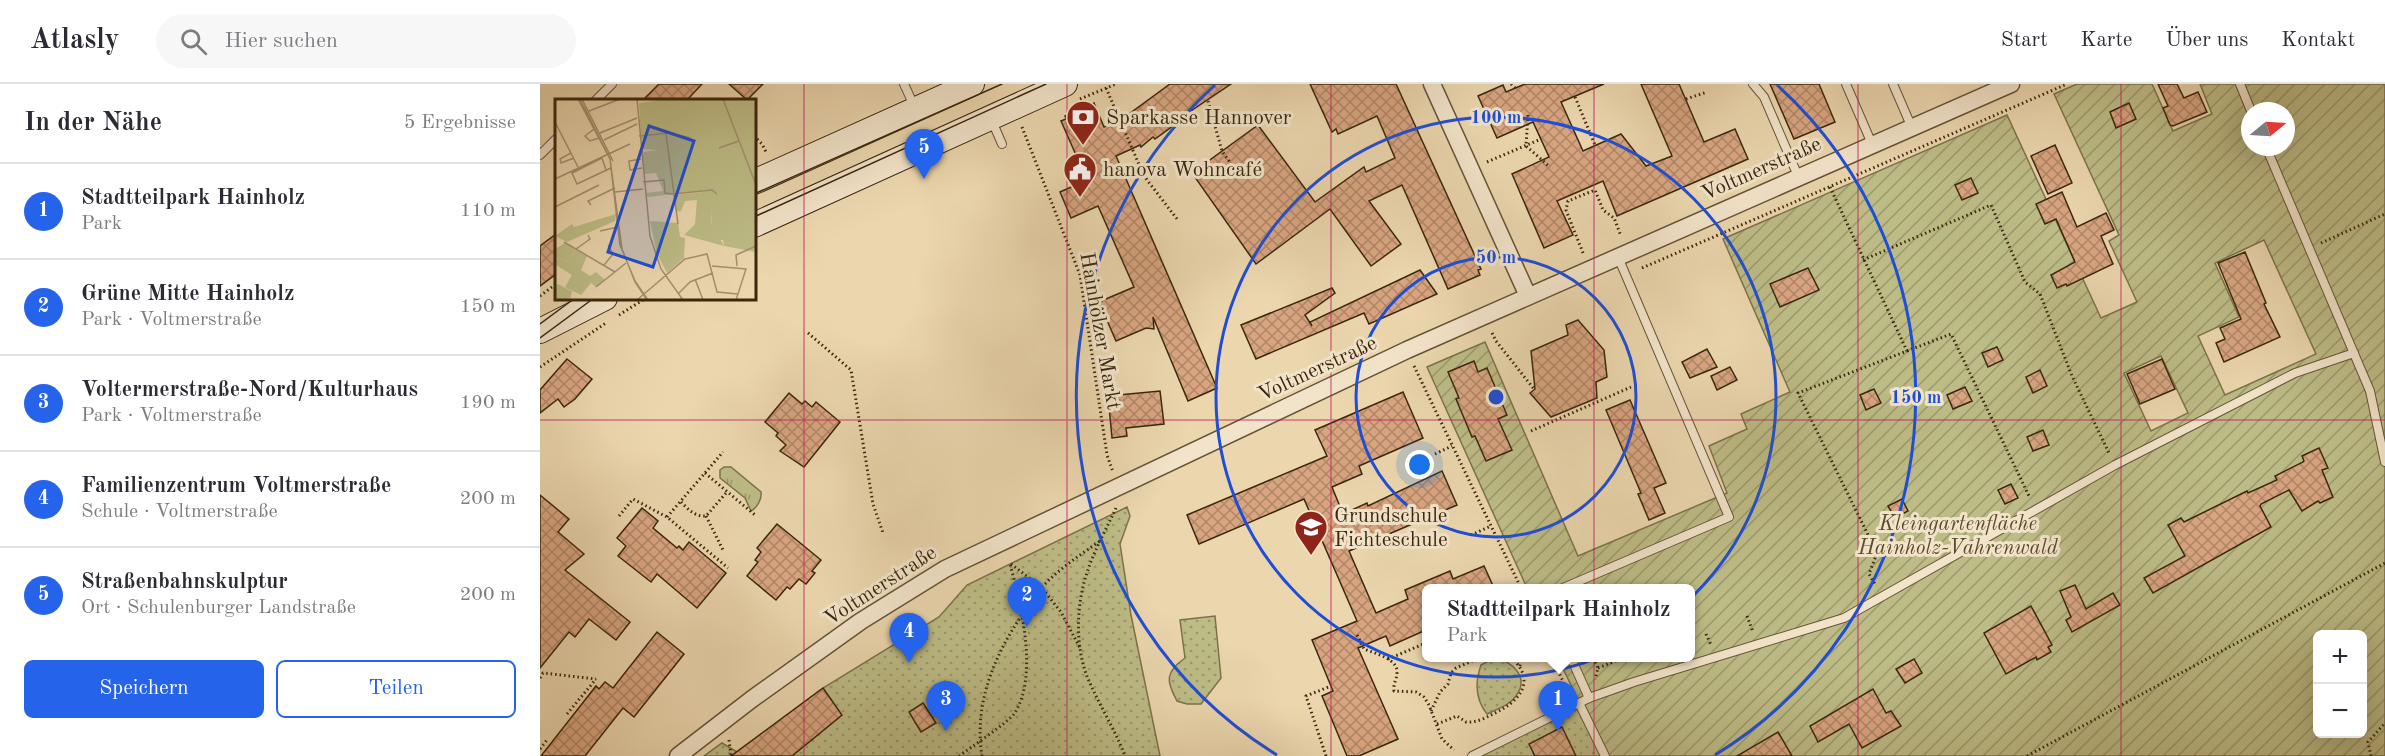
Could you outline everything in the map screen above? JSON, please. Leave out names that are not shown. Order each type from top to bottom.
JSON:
[{"type":"main road","points":[[756,181],[972,84]]},
{"type":"main road","points":[[756,224],[1013,106],[1070,93]]},
{"type":"main road","points":[[540,331],[576,300]]},
{"type":"main road","points":[[540,331],[610,308]]},
{"type":"street","points":[[1432,84],[1528,296]]},
{"type":"street","name":"Voltmerstraße","points":[[678,756],[752,699],[861,621],[930,577],[1001,541],[1118,486],[1411,358],[1528,296],[2012,84]]},
{"type":"lane","points":[[597,99],[612,84]]},
{"type":"lane","points":[[904,84],[916,109]]},
{"type":"lane","points":[[1753,84],[1764,97],[1798,176]]},
{"type":"lane","points":[[1846,84],[1872,144]]},
{"type":"lane","points":[[1893,84],[1912,128]]},
{"type":"lane","points":[[2240,84],[2247,102]]},
{"type":"lane","points":[[990,117],[1002,144]]},
{"type":"lane","points":[[540,155],[555,140]]},
{"type":"lane","points":[[2270,156],[2370,391],[2385,462]]},
{"type":"lane","points":[[1572,584],[1729,517],[1626,275],[1622,254]]},
{"type":"lane","points":[[1472,756],[1589,698],[1844,618],[2115,465],[2295,374],[2354,353]]},
{"type":"lane","points":[[1573,662],[1589,698]]},
{"type":"lane","points":[[1576,704],[1605,756]]},
{"type":"path","points":[[1070,93],[1106,88],[1116,84]]},
{"type":"path","points":[[1510,84],[1515,88]]},
{"type":"path","points":[[1626,275],[2067,84]]},
{"type":"path","points":[[1106,88],[1144,176],[1177,219]]},
{"type":"path","points":[[1686,99],[1707,92]]},
{"type":"path","points":[[1575,97],[1595,145]]},
{"type":"path","points":[[1208,101],[1222,151],[1238,174]]},
{"type":"path","name":"Hainhölzer Markt","points":[[1013,106],[1080,275],[1107,455],[1118,486]]},
{"type":"path","points":[[1526,146],[1528,115]]},
{"type":"path","points":[[756,138],[767,154]]},
{"type":"path","points":[[1471,169],[1541,139]]},
{"type":"path","points":[[1526,146],[1550,166]]},
{"type":"path","points":[[1822,166],[1863,260],[1907,351]]},
{"type":"path","points":[[1590,268],[1566,216],[1568,201],[1584,192],[1594,190],[1603,210],[1614,218],[1622,254]]},
{"type":"path","points":[[1863,260],[1991,206],[2025,282],[2040,294],[2073,376],[2115,465]]},
{"type":"path","points":[[2309,248],[2385,214]]},
{"type":"path","points":[[540,296],[555,285]]},
{"type":"path","points":[[610,308],[639,300]]},
{"type":"path","points":[[540,367],[606,323]]},
{"type":"path","points":[[808,333],[851,370],[873,504],[883,533]]},
{"type":"path","points":[[1482,337],[1492,333],[1534,389]]},
{"type":"path","points":[[1882,598],[1869,574],[1877,552],[1798,393],[1951,334],[2035,510]]},
{"type":"path","points":[[1411,358],[1422,363]]},
{"type":"path","points":[[1411,358],[1519,584]]},
{"type":"path","points":[[1531,431],[1631,387]]},
{"type":"path","points":[[1435,454],[1453,446]]},
{"type":"path","points":[[668,518],[723,452]]},
{"type":"path","points":[[705,473],[755,515]]},
{"type":"path","points":[[1118,486],[1117,507],[1086,576],[1079,609],[1081,650],[1088,679],[1112,724],[1125,756]]},
{"type":"path","points":[[681,502],[690,511],[699,516],[706,516],[727,492]]},
{"type":"path","points":[[619,516],[633,499],[668,518],[728,568]]},
{"type":"path","points":[[706,516],[724,552]]},
{"type":"path","points":[[1471,535],[1491,526]]},
{"type":"path","points":[[982,756],[980,741],[986,685],[999,650],[1041,587],[1101,540]]},
{"type":"path","points":[[958,756],[1014,714],[1026,681],[1023,613],[1010,564],[1001,541]]},
{"type":"path","points":[[2026,756],[2385,563]]},
{"type":"path","points":[[1010,564],[1041,587],[1061,612],[1081,650]]},
{"type":"path","points":[[1357,635],[1364,649],[1396,665],[1398,670],[1393,684],[1394,691],[1416,692],[1424,697],[1442,739],[1454,750]]},
{"type":"path","points":[[1388,659],[1422,645]]},
{"type":"path","points":[[1431,711],[1440,692],[1448,684],[1451,673],[1465,662]]},
{"type":"path","points":[[1437,724],[1457,716],[1466,722],[1481,720],[1516,700],[1523,689],[1524,678],[1516,662]]},
{"type":"path","points":[[1520,666],[1521,662]]},
{"type":"path","points":[[1555,662],[1576,704]]},
{"type":"path","points":[[1598,668],[1613,662]]},
{"type":"path","points":[[540,678],[543,674],[596,679],[567,714]]},
{"type":"path","points":[[1326,756],[1306,696],[1331,686]]},
{"type":"path","points":[[2371,756],[2368,742],[2385,723]]},
{"type":"path","points":[[728,739],[731,756]]},
{"type":"path","points":[[540,749],[547,740]]},
{"type":"green space","name":"Kleingartenfläche Hainholz-Vahrenwald","points":[[2077,84],[2152,84],[2173,131],[2212,114],[2200,84],[2385,84],[2385,756],[1605,756],[1560,662],[1695,662],[1695,584],[1525,584],[1427,367],[1485,342],[1578,556],[1727,493],[1709,446],[1747,429],[1741,414],[1790,392],[1723,239],[2007,115],[2101,318],[2137,302],[2109,241],[2119,235],[2054,94]],"holes":[[[2264,240],[2316,354],[2225,395],[2198,336],[2239,317],[2215,263]],[[2161,356],[2188,413],[2151,431],[2124,373]]]},
{"type":"green space","points":[[724,467],[731,467],[761,492],[760,500],[753,510],[751,511],[745,498],[720,478],[720,470]]},
{"type":"green space","points":[[1127,507],[1130,516],[1120,544],[1131,615],[1160,756],[704,756],[722,743],[737,752],[823,688],[939,617],[967,585]]},
{"type":"green space","points":[[1215,616],[1221,678],[1201,704],[1177,701],[1169,677],[1178,663],[1185,658],[1180,620]]},
{"type":"green space","points":[[1487,662],[1505,662],[1517,671],[1521,682],[1520,689],[1510,702],[1487,714],[1480,702],[1477,690],[1481,665]]},
{"type":"green space","points":[[1579,703],[1605,756],[1472,756]]},
{"type":"building","points":[[659,84],[702,84],[688,99],[644,99]]},
{"type":"building","points":[[729,84],[763,84],[748,99]]},
{"type":"building","points":[[1170,84],[1231,84],[1176,121],[1177,123],[1155,139],[1153,137],[1141,147],[1140,145],[1116,156],[1217,388],[1188,401],[1153,317],[1154,329],[1146,328],[1116,341],[1099,302],[1134,287],[1098,206],[1071,218],[1060,192],[1087,180],[1061,121],[1066,119],[1065,116],[1094,103],[1104,127],[1122,119]]},
{"type":"building","points":[[1310,84],[1396,84],[1481,269],[1478,270],[1480,275],[1448,289],[1402,185],[1369,201],[1401,244],[1371,266],[1330,209],[1256,264],[1192,173],[1258,125],[1315,202],[1364,167],[1366,172],[1395,158],[1377,116],[1338,134],[1336,129],[1332,132]]},
{"type":"building","points":[[1525,84],[1604,84],[1561,102],[1583,151],[1621,134],[1646,166],[1672,156],[1641,84],[1679,84],[1704,142],[1735,129],[1748,159],[1617,216],[1603,181],[1557,201],[1573,235],[1544,248],[1512,174],[1549,157],[1533,122],[1497,138],[1478,96],[1503,85],[1506,92]]},
{"type":"building","points":[[1770,84],[1819,84],[1835,122],[1794,139]]},
{"type":"building","points":[[2158,84],[2177,84],[2184,98],[2198,92],[2207,112],[2173,126],[2170,125],[2163,108],[2168,106]]},
{"type":"building","points":[[2129,103],[2136,119],[2116,128],[2110,112]]},
{"type":"building","points":[[2055,145],[2072,183],[2048,194],[2031,156]]},
{"type":"building","points":[[1971,178],[1978,193],[1962,200],[1955,185]]},
{"type":"building","points":[[2062,192],[2077,227],[2106,213],[2114,230],[2101,236],[2113,264],[2067,286],[2066,284],[2057,288],[2051,275],[2075,262],[2056,219],[2045,224],[2036,204]]},
{"type":"building","points":[[555,235],[555,275],[540,286],[540,246]]},
{"type":"building","points":[[2245,252],[2266,303],[2264,304],[2280,337],[2224,362],[2216,343],[2225,339],[2220,328],[2241,319],[2218,263]]},
{"type":"building","points":[[1808,268],[1819,290],[1780,307],[1770,284]]},
{"type":"building","points":[[1420,270],[1437,294],[1369,324],[1364,313],[1256,359],[1241,325],[1332,288],[1335,293],[1305,315],[1312,326],[1310,322]]},
{"type":"building","points":[[1578,320],[1604,350],[1607,377],[1596,382],[1597,398],[1551,417],[1530,393],[1535,389],[1531,351],[1568,335],[1566,325]]},
{"type":"building","points":[[1997,347],[2003,360],[1988,367],[1982,353]]},
{"type":"building","points":[[1707,349],[1717,367],[1690,378],[1682,362]]},
{"type":"building","points":[[567,359],[592,379],[575,399],[564,407],[558,399],[540,413],[540,390]]},
{"type":"building","points":[[2162,359],[2175,389],[2140,404],[2127,374]]},
{"type":"building","points":[[1474,361],[1478,372],[1487,368],[1507,415],[1498,419],[1512,450],[1486,461],[1475,436],[1472,437],[1456,399],[1459,398],[1448,372]]},
{"type":"building","points":[[1730,367],[1737,380],[1717,390],[1711,376]]},
{"type":"building","points":[[2040,370],[2047,386],[2033,393],[2026,377]]},
{"type":"building","points":[[1965,387],[1972,401],[1953,409],[1947,395]]},
{"type":"building","points":[[1874,389],[1881,403],[1866,410],[1860,395]]},
{"type":"building","points":[[1160,391],[1164,424],[1126,428],[1127,436],[1112,438],[1108,396]]},
{"type":"building","points":[[1403,392],[1423,438],[1359,466],[1362,474],[1332,487],[1343,514],[1367,503],[1368,506],[1442,471],[1457,505],[1349,551],[1376,613],[1408,599],[1405,590],[1450,571],[1453,579],[1484,566],[1492,584],[1422,584],[1422,632],[1390,646],[1386,636],[1358,648],[1398,739],[1359,756],[1347,756],[1322,696],[1333,691],[1312,640],[1357,621],[1304,499],[1199,544],[1187,515],[1327,456],[1315,430]]},
{"type":"building","points":[[789,393],[802,404],[805,401],[812,407],[816,402],[840,422],[804,467],[780,451],[786,445],[776,436],[778,433],[765,422]]},
{"type":"building","points":[[1630,400],[1666,483],[1654,488],[1665,513],[1649,520],[1638,494],[1641,493],[1606,410]]},
{"type":"building","points":[[2043,430],[2049,445],[2033,451],[2027,437]]},
{"type":"building","points":[[2319,448],[2328,468],[2322,470],[2333,497],[2320,503],[2318,501],[2302,511],[2289,490],[2261,504],[2271,527],[2153,593],[2144,578],[2185,556],[2168,525],[2181,518],[2184,522],[2247,491],[2248,493],[2277,480],[2275,476],[2303,462],[2302,456]]},
{"type":"building","points":[[2011,484],[2018,498],[2005,504],[1998,490]]},
{"type":"building","points":[[540,495],[569,519],[558,532],[584,554],[565,570],[630,622],[616,640],[589,619],[575,637],[569,632],[540,668]]},
{"type":"building","points":[[1902,499],[1908,511],[1895,518],[1888,506]]},
{"type":"building","points":[[642,508],[658,521],[653,528],[677,548],[679,546],[683,550],[689,542],[726,573],[697,608],[657,574],[651,582],[618,556],[626,546],[617,538]]},
{"type":"building","points":[[777,524],[821,560],[812,571],[815,573],[806,584],[799,579],[790,589],[787,587],[776,600],[747,576],[758,562],[755,560],[761,552],[757,548]]},
{"type":"building","points":[[2075,585],[2086,609],[2113,593],[2120,605],[2072,632],[2066,620],[2071,617],[2060,591]]},
{"type":"building","points":[[2031,606],[2052,645],[2048,647],[2051,652],[2037,660],[2036,657],[2006,674],[1984,633]]},
{"type":"building","points":[[657,632],[684,654],[634,717],[623,708],[585,756],[541,756],[596,686],[599,689],[605,682],[613,688]]},
{"type":"building","points":[[1914,659],[1922,673],[1905,683],[1896,669]]},
{"type":"building","points":[[823,688],[842,715],[792,756],[731,756]]},
{"type":"building","points":[[1873,689],[1886,713],[1891,711],[1901,726],[1862,748],[1849,724],[1818,742],[1810,726]]},
{"type":"building","points":[[923,703],[936,723],[921,732],[909,712]]},
{"type":"building","points":[[1562,727],[1576,756],[1535,756],[1529,744]]},
{"type":"building","points":[[1778,732],[1792,756],[1737,756]]},
{"type":"tram line","points":[[756,193],[1002,84]]},
{"type":"tram line","points":[[756,216],[1046,84]]},
{"type":"tram line","points":[[540,324],[572,300]]},
{"type":"tram line","points":[[540,338],[591,300]]},
{"type":"place","name":"Sparkasse Hannover","points":[[1083,146]]},
{"type":"place","name":"Straßenbahnskulptur","points":[[924,179]]},
{"type":"place","name":"hanova Wohncafé","points":[[1080,198]]},
{"type":"place","name":"Grundschule Fichteschule","points":[[1311,556]]},
{"type":"place","name":"Grüne Mitte Hainholz","points":[[1027,627]]},
{"type":"place","name":"Familienzentrum Voltmerstraße","points":[[909,663]]},
{"type":"place","name":"Voltermerstraße-Nord/Kulturhaus","points":[[946,731]]},
{"type":"place","name":"Stadtteilpark Hainholz","points":[[1558,731]]}]
